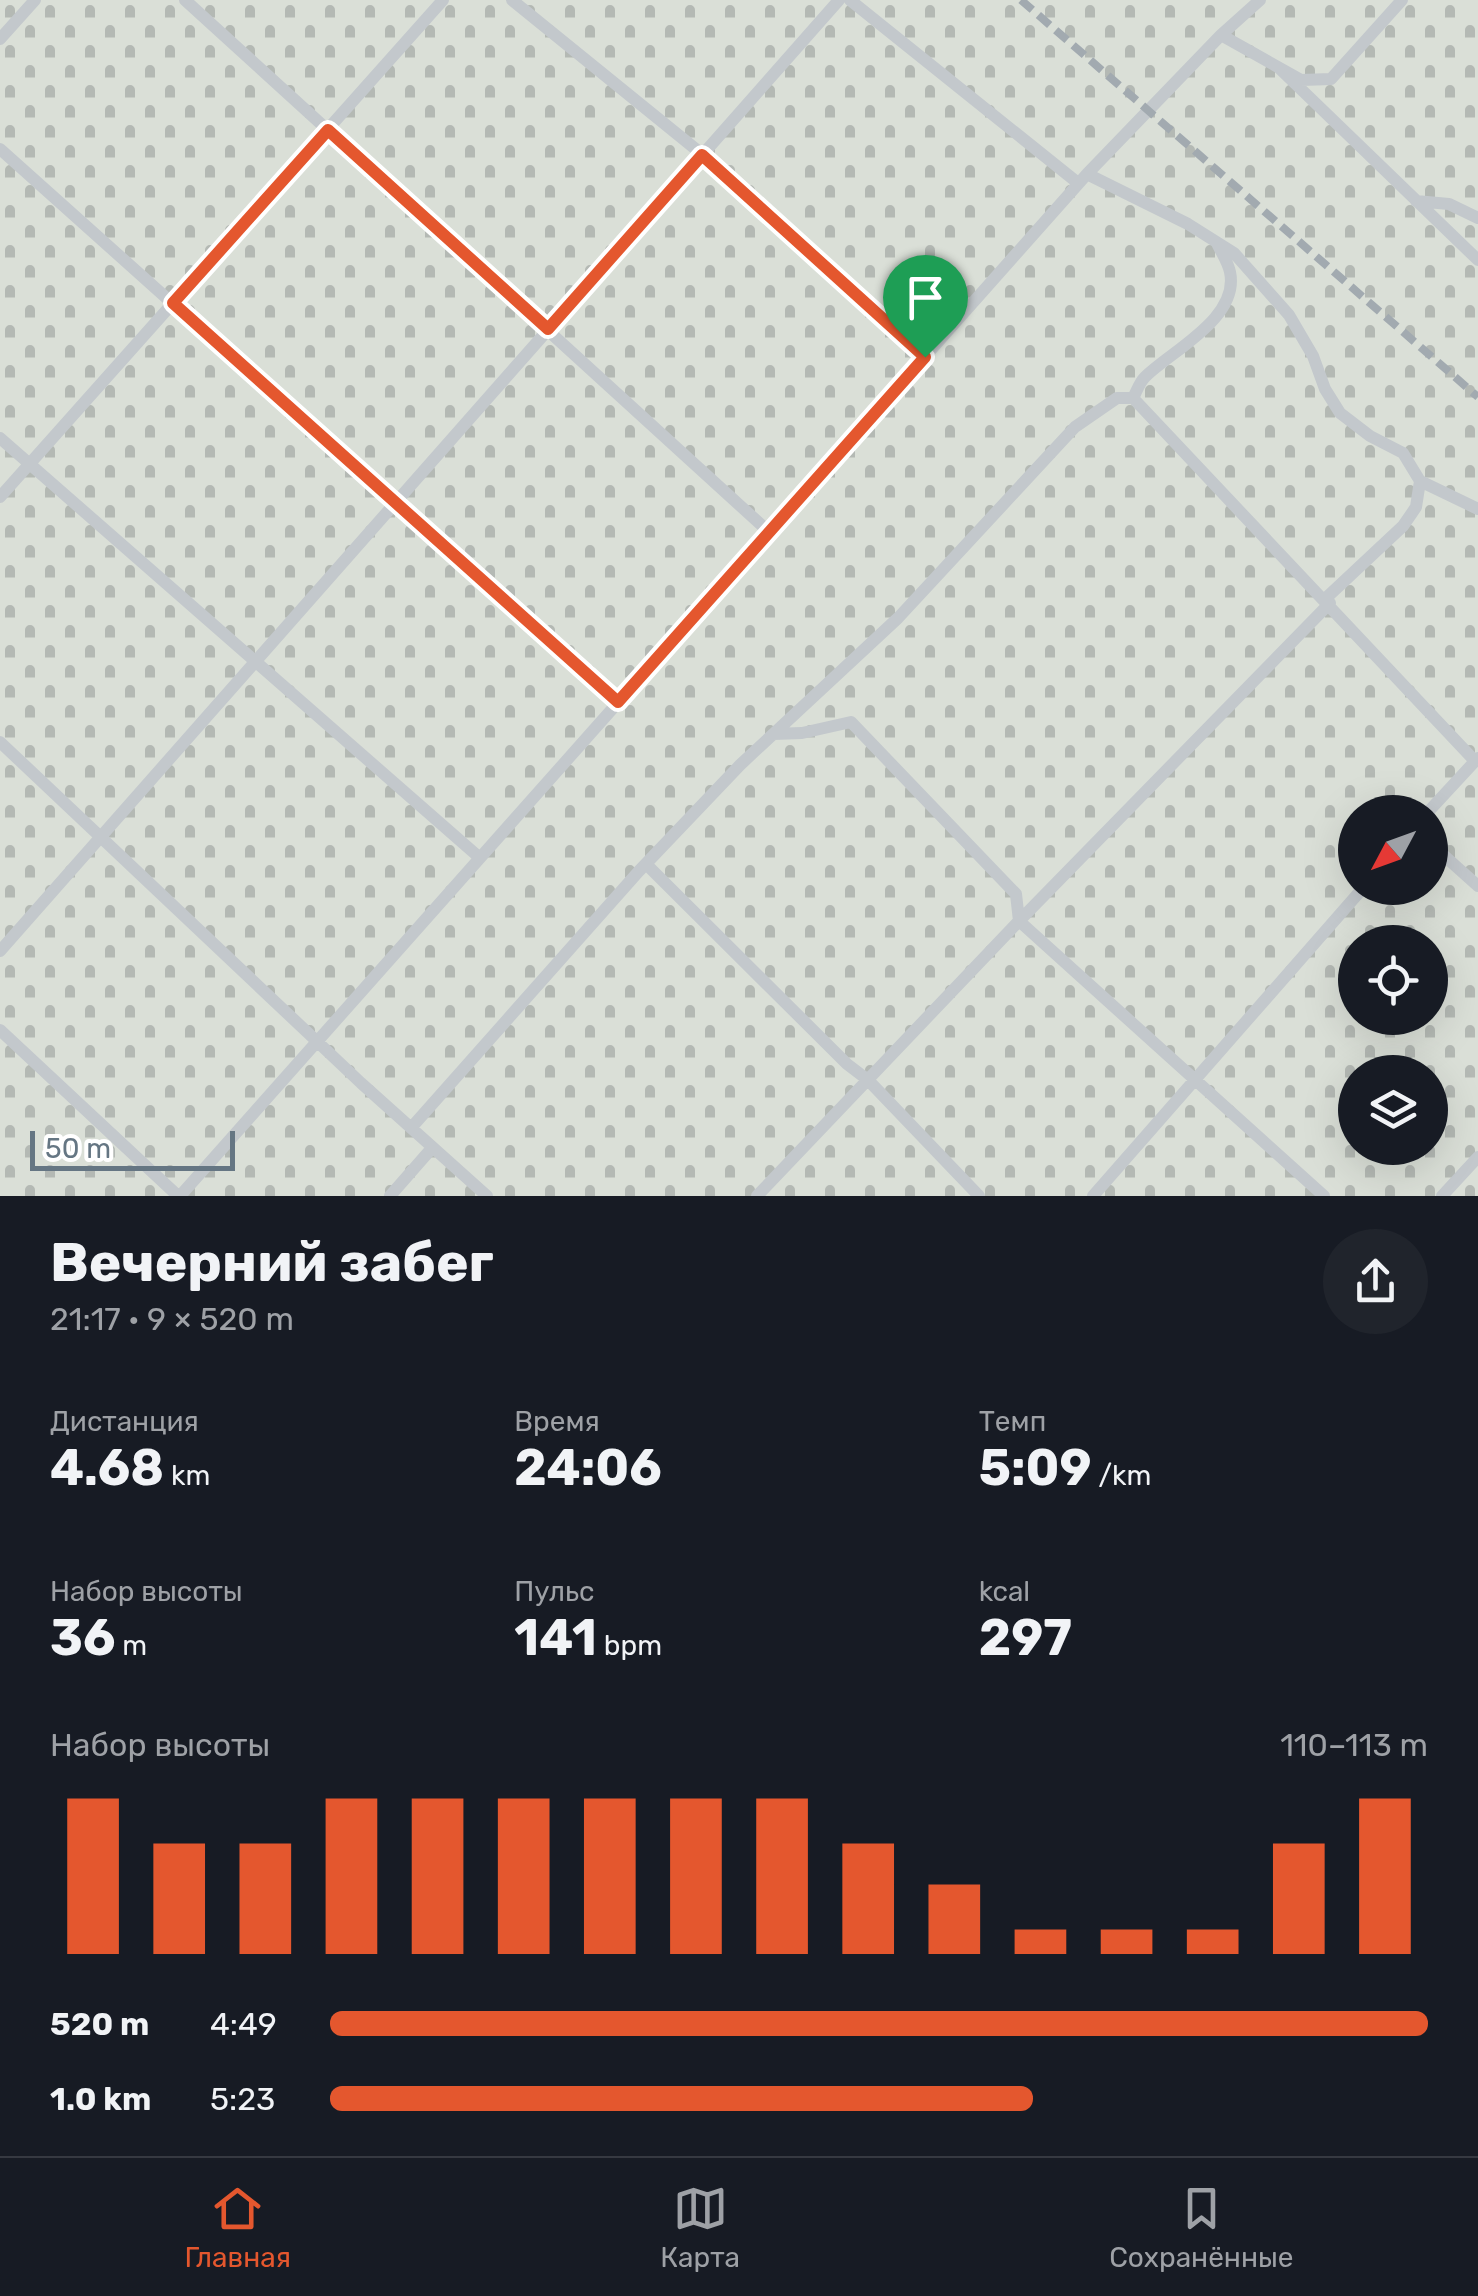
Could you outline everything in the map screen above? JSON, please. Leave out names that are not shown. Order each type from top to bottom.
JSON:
[{"type":"lane","points":[[0,39],[35,0]]},
{"type":"lane","points":[[185,0],[769,532]]},
{"type":"lane","points":[[0,497],[443,0]]},
{"type":"lane","points":[[512,0],[702,155],[925,357]]},
{"type":"lane","points":[[0,951],[839,0]]},
{"type":"lane","points":[[850,0],[1082,179],[1188,224],[1234,253],[1289,315],[1340,414],[1403,453],[1420,481],[1478,509]]},
{"type":"lane","points":[[0,1030],[179,1196],[320,1042],[1082,179],[1260,0]]},
{"type":"lane","points":[[1221,35],[1301,80],[1331,80],[1402,0]]},
{"type":"lane","points":[[1278,67],[1478,260]]},
{"type":"lane","points":[[0,148],[618,702]]},
{"type":"lane","points":[[1416,202],[1449,204],[1478,218]]},
{"type":"lane","points":[[1133,398],[1142,380],[1186,347],[1212,321],[1230,294],[1230,272],[1217,242]]},
{"type":"lane","points":[[411,1128],[646,864],[773,734],[898,618],[1075,427],[1116,398],[1133,398],[1476,759],[1443,795]]},
{"type":"lane","points":[[0,438],[480,858]]},
{"type":"lane","points":[[757,1196],[1403,526],[1416,507],[1420,481]]},
{"type":"lane","points":[[773,734],[802,733],[851,722],[1016,894],[1019,922],[1324,1196]]},
{"type":"lane","points":[[0,742],[487,1196]]},
{"type":"lane","points":[[1448,859],[1478,886]]},
{"type":"lane","points":[[646,864],[847,1064],[868,1080],[979,1196]]},
{"type":"lane","points":[[1093,1196],[1347,905]]},
{"type":"lane","points":[[390,1196],[432,1148]]},
{"type":"lane","points":[[1442,1196],[1478,1157]]},
{"type":"green space","points":[[0,0],[1478,0],[1478,1196],[0,1196]]},
{"type":"railway","points":[[1021,0],[1478,397]]},
{"type":"route","points":[[328,130],[548,329],[702,155],[925,357],[618,702],[173,303],[328,130]]}]
